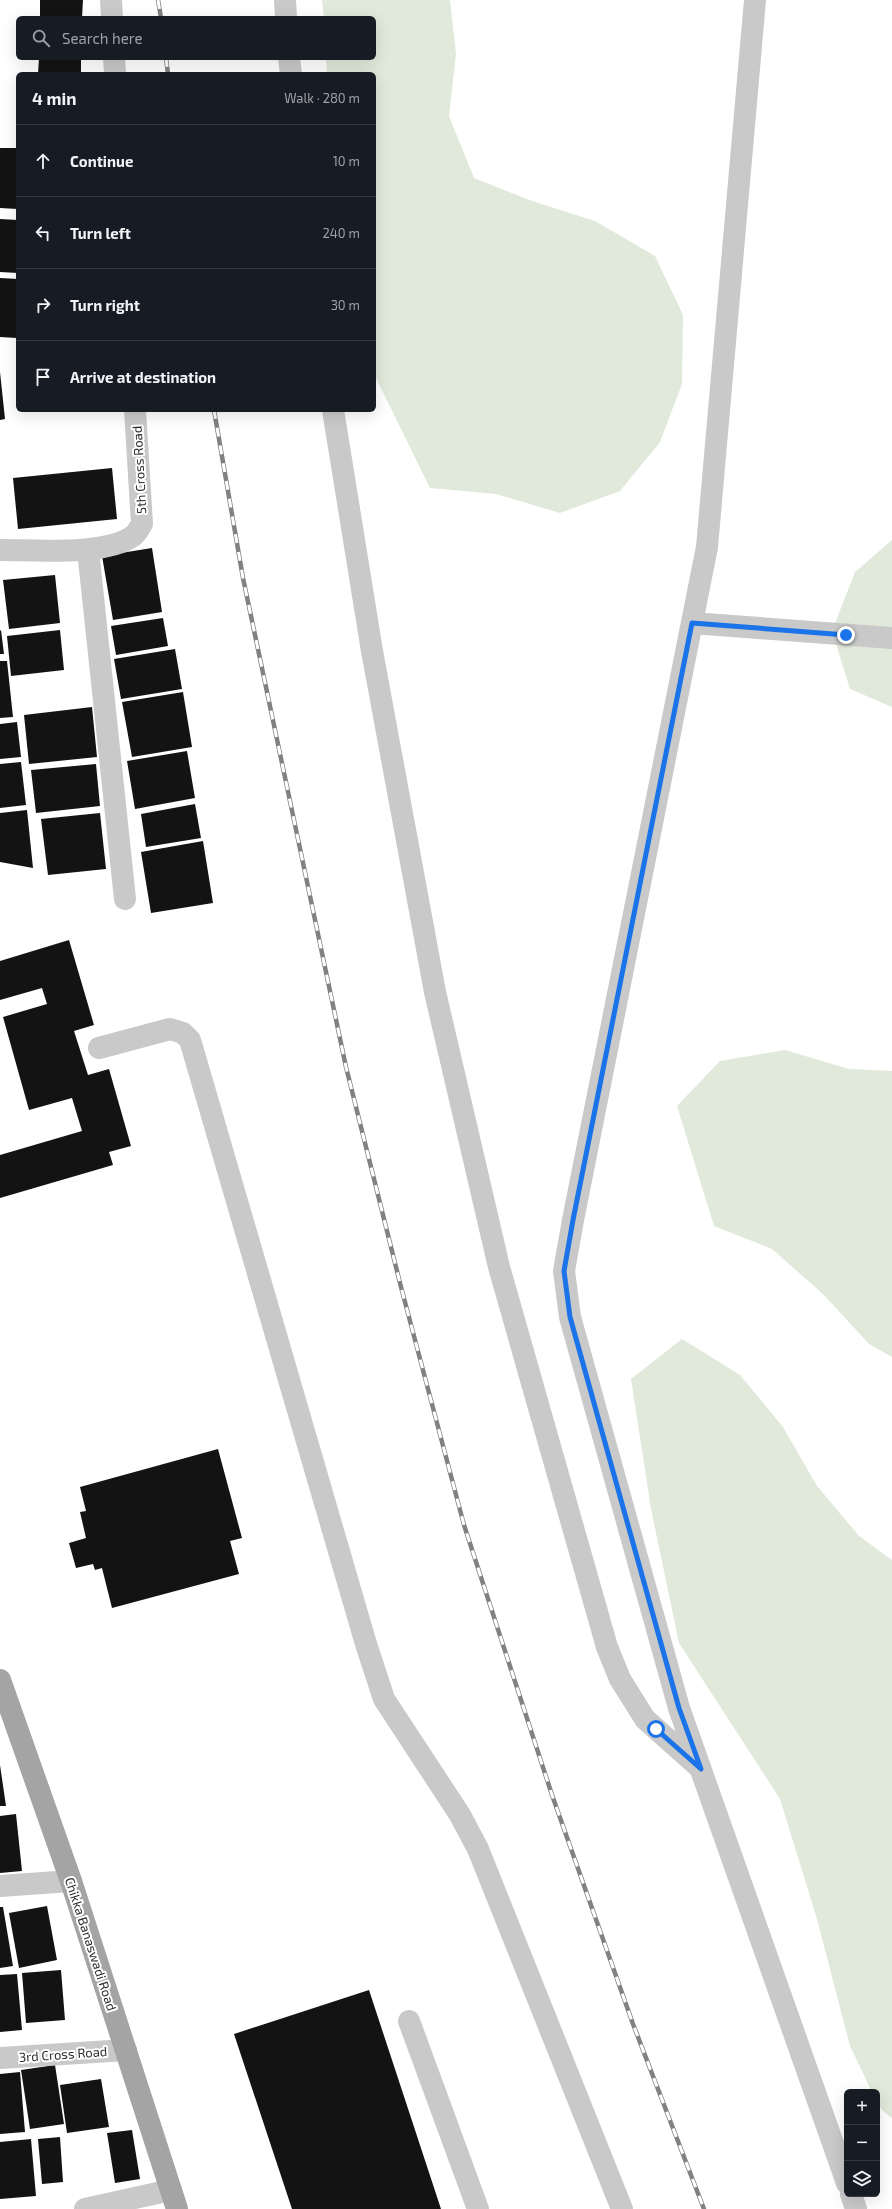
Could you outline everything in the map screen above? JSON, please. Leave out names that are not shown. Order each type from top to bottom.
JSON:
[{"type":"main road","name":"Chikka Banaswadi Road","points":[[0,1680],[7,1722],[71,1881],[174,2200]]},
{"type":"street","points":[[111,0],[112,16]]},
{"type":"street","points":[[285,0],[286,16]]},
{"type":"street","points":[[754,0],[707,547],[564,1271],[570,1317],[679,1708],[844,2174]]},
{"type":"street","points":[[114,60],[115,72]]},
{"type":"street","points":[[289,60],[291,72]]},
{"type":"street","name":"5th Cross Road","points":[[0,550],[88,550],[127,540],[135,535],[142,524],[135,412]]},
{"type":"street","points":[[333,412],[372,651],[435,992],[499,1267],[606,1647],[620,1679],[645,1720],[701,1769]]},
{"type":"street","points":[[88,550],[125,899]]},
{"type":"street","points":[[692,623],[892,638]]},
{"type":"street","points":[[99,1048],[170,1029],[183,1032],[190,1040],[364,1636],[384,1699],[460,1815],[478,1849],[622,2209]]},
{"type":"street","points":[[0,1886],[71,1881]]},
{"type":"street","points":[[409,2021],[478,2209]]},
{"type":"street","name":"3rd Cross Road","points":[[0,2058],[126,2050]]},
{"type":"street","points":[[852,2197],[856,2209]]},
{"type":"street","points":[[85,2209],[174,2200]]},
{"type":"green space","points":[[322,0],[450,0],[456,54],[449,116],[474,178],[532,201],[595,221],[655,256],[683,315],[682,384],[660,442],[620,491],[560,513],[496,494],[430,488],[376,378],[376,72],[327,72],[326,60],[376,60],[376,16],[324,16]]},
{"type":"green space","points":[[892,540],[892,707],[850,689],[832,631],[855,572]]},
{"type":"green space","points":[[785,1050],[849,1069],[892,1071],[892,1357],[869,1344],[823,1294],[772,1249],[714,1226],[677,1106],[720,1061]]},
{"type":"green space","points":[[682,1339],[740,1375],[783,1427],[817,1486],[859,1536],[892,1560],[892,2118],[880,2107],[880,2089],[871,2089],[850,2046],[817,1919],[780,1799],[679,1643],[651,1509],[631,1379]]},
{"type":"building","points":[[40,0],[83,0],[82,16],[40,16]]},
{"type":"building","points":[[39,60],[81,60],[81,72],[38,72]]},
{"type":"building","points":[[0,148],[16,148],[16,209],[0,208]]},
{"type":"building","points":[[0,219],[16,220],[16,273],[0,272]]},
{"type":"building","points":[[0,278],[16,279],[16,338],[0,337]]},
{"type":"building","points":[[0,372],[5,419],[0,420]]},
{"type":"building","points":[[112,468],[117,519],[18,529],[13,478]]},
{"type":"building","points":[[152,548],[162,612],[113,620],[102,556]]},
{"type":"building","points":[[55,575],[60,623],[9,629],[3,580]]},
{"type":"building","points":[[163,618],[168,646],[116,655],[111,626]]},
{"type":"building","points":[[1,630],[4,654],[0,654]]},
{"type":"building","points":[[60,630],[64,670],[11,676],[7,636]]},
{"type":"building","points":[[175,649],[182,689],[121,699],[114,659]]},
{"type":"building","points":[[0,661],[7,661],[13,717],[0,718]]},
{"type":"building","points":[[183,692],[192,747],[132,757],[122,702]]},
{"type":"building","points":[[92,707],[97,757],[29,764],[24,715]]},
{"type":"building","points":[[17,722],[21,757],[0,759],[0,724]]},
{"type":"building","points":[[187,751],[195,798],[135,809],[127,761]]},
{"type":"building","points":[[21,762],[26,805],[0,808],[0,764]]},
{"type":"building","points":[[96,764],[100,806],[36,813],[31,770]]},
{"type":"building","points":[[195,804],[201,838],[146,847],[141,814]]},
{"type":"building","points":[[27,810],[33,868],[0,862],[0,813]]},
{"type":"building","points":[[100,813],[106,869],[48,875],[41,819]]},
{"type":"building","points":[[203,841],[213,903],[151,913],[141,852]]},
{"type":"building","points":[[69,940],[94,1025],[74,1031],[88,1075],[109,1069],[131,1146],[109,1152],[113,1165],[0,1198],[0,1155],[82,1131],[72,1098],[29,1110],[3,1017],[47,1004],[42,988],[0,1000],[0,961]]},
{"type":"building","points":[[218,1449],[242,1538],[230,1541],[239,1574],[112,1608],[102,1568],[95,1570],[93,1564],[76,1568],[69,1543],[86,1538],[80,1512],[86,1511],[80,1487]]},
{"type":"building","points":[[0,1765],[6,1806],[0,1806]]},
{"type":"building","points":[[16,1814],[22,1871],[0,1873],[0,1816]]},
{"type":"building","points":[[47,1906],[57,1960],[19,1968],[9,1913]]},
{"type":"building","points":[[0,1907],[3,1907],[13,1966],[0,1968]]},
{"type":"building","points":[[61,1970],[65,2020],[26,2023],[22,1973]]},
{"type":"building","points":[[17,1974],[22,2030],[0,2032],[0,1975]]},
{"type":"building","points":[[369,1990],[441,2209],[292,2209],[234,2034]]},
{"type":"building","points":[[55,2065],[64,2124],[30,2129],[21,2070]]},
{"type":"building","points":[[20,2072],[25,2132],[0,2134],[0,2074]]},
{"type":"building","points":[[101,2079],[109,2127],[67,2133],[60,2085]]},
{"type":"building","points":[[132,2130],[140,2179],[115,2183],[107,2133]]},
{"type":"building","points":[[60,2137],[63,2182],[42,2184],[38,2139]]},
{"type":"building","points":[[31,2139],[36,2196],[0,2199],[0,2142]]},
{"type":"railway","points":[[158,0],[161,16]]},
{"type":"railway","points":[[166,60],[168,72]]},
{"type":"railway","points":[[214,412],[243,578],[346,1067],[401,1287],[464,1525],[552,1795],[633,2024],[704,2209]]},
{"type":"route","points":[[656,1729],[701,1769],[679,1708],[570,1317],[564,1271],[692,623],[846,635]]}]
